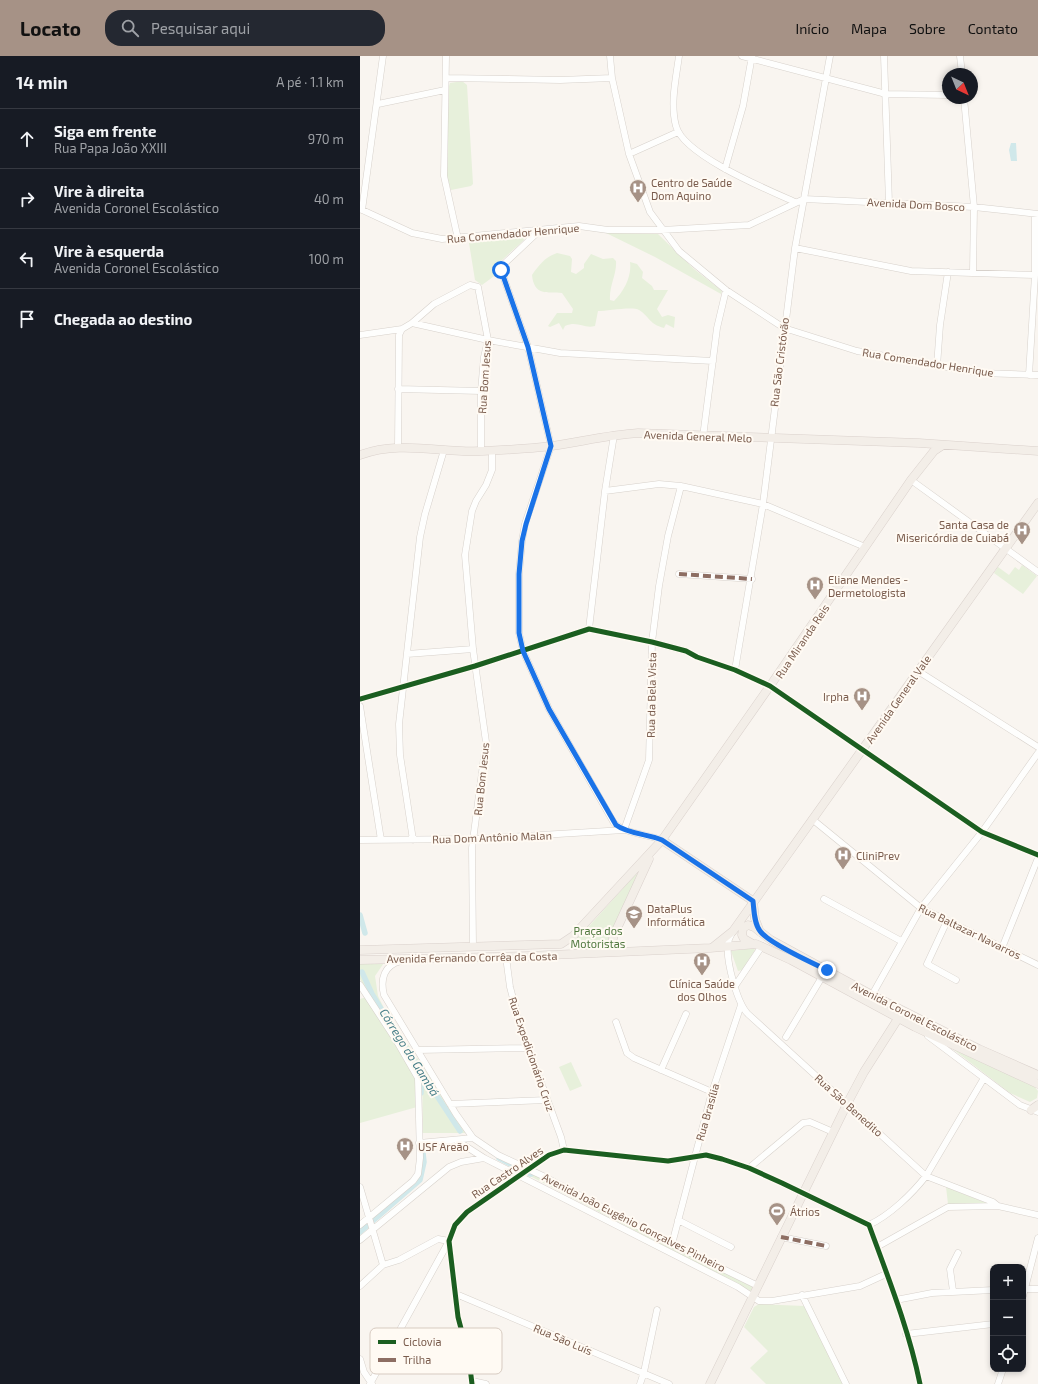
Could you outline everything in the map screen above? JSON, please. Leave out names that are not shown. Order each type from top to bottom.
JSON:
[{"type":"main road","name":"Avenida General Melo","points":[[360,455],[384,448],[398,447],[481,451],[551,446],[614,435],[638,434],[919,443],[1038,451]]},
{"type":"main road","points":[[919,443],[927,450],[930,456]]},
{"type":"main road","name":"Rua Miranda Reis","points":[[662,840],[770,686],[911,480],[934,451],[944,445]]},
{"type":"main road","name":"Avenida General Vale","points":[[710,948],[723,941],[733,931],[1038,503]]},
{"type":"main road","points":[[616,952],[612,942],[614,935],[652,853],[662,840],[753,901],[755,919],[760,932]]},
{"type":"main road","name":"Avenida Fernando Corrêa da Costa","points":[[360,950],[561,944],[573,936],[652,853]]},
{"type":"main road","points":[[751,943],[743,938],[744,928],[750,925],[760,932]]},
{"type":"main road","name":"Avenida Coronel Escolástico","points":[[760,932],[872,995],[1025,1070],[1037,1074]]},
{"type":"main road","name":"Avenida Coronel Escolástico","points":[[727,946],[751,943],[762,946],[915,1027],[1038,1084]]},
{"type":"main road","name":"Avenida Fernando Corrêa da Costa","points":[[360,960],[506,957],[727,946]]},
{"type":"main road","points":[[710,1384],[753,1298],[802,1193],[866,1069],[899,1018],[904,1016],[930,1024]]},
{"type":"main road","points":[[1025,1070],[1038,1084]]},
{"type":"street","points":[[361,209],[378,104],[383,56]]},
{"type":"street","points":[[446,56],[444,176],[458,239]]},
{"type":"street","points":[[610,56],[612,78],[629,154],[650,212],[662,230]]},
{"type":"street","points":[[679,56],[674,97],[674,116],[678,132],[687,143],[725,169],[795,202]]},
{"type":"street","points":[[742,56],[752,57],[886,94],[942,95]]},
{"type":"street","name":"Rua São Cristóvão","points":[[735,670],[752,579],[763,504],[770,438],[795,248],[830,56]]},
{"type":"street","points":[[884,56],[889,204]]},
{"type":"street","points":[[960,56],[961,68]]},
{"type":"street","points":[[725,169],[744,106],[752,57]]},
{"type":"street","points":[[446,78],[560,80],[612,78]]},
{"type":"street","points":[[378,104],[445,90]]},
{"type":"street","points":[[965,104],[974,207],[973,272]]},
{"type":"street","points":[[629,154],[678,132]]},
{"type":"street","name":"Avenida Dom Bosco","points":[[662,230],[749,225],[804,198],[889,204],[974,207],[1037,214]]},
{"type":"street","name":"Rua Comendador Henrique","points":[[361,209],[412,233],[442,239],[458,239],[579,226],[608,230],[662,230],[679,251],[726,290],[784,328],[857,351],[937,366],[981,373],[1038,375]]},
{"type":"street","points":[[1029,375],[1037,214]]},
{"type":"street","points":[[540,231],[504,264],[501,270],[528,347],[551,446],[522,541],[519,574],[519,633],[523,651],[549,709],[614,823],[624,830]]},
{"type":"street","points":[[795,248],[911,271],[1035,275]]},
{"type":"street","points":[[937,366],[940,325],[948,272]]},
{"type":"street","name":"Rua Bom Jesus","points":[[412,323],[434,304],[451,293],[466,286],[474,285],[479,289],[488,340],[484,357],[481,391],[481,451]]},
{"type":"street","points":[[703,437],[716,328],[726,290]]},
{"type":"street","points":[[360,335],[402,329],[412,323],[488,340],[560,353],[713,361]]},
{"type":"street","points":[[398,447],[399,335],[402,329]]},
{"type":"street","points":[[398,389],[481,391]]},
{"type":"street","points":[[589,629],[605,491],[614,435]]},
{"type":"street","points":[[413,840],[400,755],[399,724],[420,537],[425,514],[444,450]]},
{"type":"street","name":"Rua Bom Jesus","points":[[473,947],[472,848],[486,742],[473,649],[465,555],[466,541],[476,501],[486,485],[492,470],[492,450]]},
{"type":"street","points":[[911,480],[1038,572]]},
{"type":"street","points":[[605,491],[659,484],[681,486],[763,504],[865,547]]},
{"type":"street","name":"Rua da Bela Vista","points":[[624,830],[650,760],[652,642],[659,586],[668,536],[681,486]]},
{"type":"street","points":[[679,574],[752,579]]},
{"type":"street","points":[[360,699],[475,666],[589,629],[652,642],[686,651],[698,657],[735,670],[770,686],[982,832],[1038,857],[1002,948]]},
{"type":"street","points":[[407,654],[473,649]]},
{"type":"street","points":[[918,671],[1038,747]]},
{"type":"street","points":[[360,706],[381,840]]},
{"type":"street","points":[[872,995],[901,941],[921,908],[982,832],[1038,753]]},
{"type":"street","name":"Rua Baltazar Navarros","points":[[812,819],[921,908],[1038,965]]},
{"type":"street","name":"Rua Dom Antônio Malan","points":[[360,840],[474,839],[624,830],[662,840]]},
{"type":"street","points":[[824,899],[901,941]]},
{"type":"street","points":[[947,922],[927,964],[956,980]]},
{"type":"street","points":[[727,946],[733,931]]},
{"type":"street","name":"Rua São Benedito","points":[[727,946],[740,1005],[748,1014],[926,1176],[993,1202],[998,1206],[1038,1215]]},
{"type":"street","points":[[735,986],[762,946]]},
{"type":"street","name":"Rua Expedicionário Cruz","points":[[506,957],[510,987],[528,1048],[561,1137],[564,1150]]},
{"type":"street","name":"Avenida João Eugênio Gonçalves Pinheiro","points":[[409,958],[388,967],[384,973],[382,986],[385,997],[450,1104],[473,1138],[498,1155],[529,1169],[672,1244],[758,1286]]},
{"type":"street","points":[[786,1037],[822,977]]},
{"type":"street","points":[[360,985],[416,1073],[418,1082],[420,1158],[418,1174],[413,1181],[370,1224],[360,1240]]},
{"type":"street","name":"Rua Brasília","points":[[672,1244],[712,1092],[740,1005]]},
{"type":"street","points":[[661,1070],[686,1014]]},
{"type":"street","points":[[616,1022],[626,1053],[712,1092]]},
{"type":"street","name":"Avenida Coronel Escolástico","points":[[915,1027],[1020,1106],[1036,1109]]},
{"type":"street","points":[[418,1050],[528,1048]]},
{"type":"street","points":[[920,1384],[915,1362],[896,1300],[869,1226],[885,1215],[920,1184],[984,1078]]},
{"type":"street","points":[[450,1104],[547,1100]]},
{"type":"street","points":[[749,1168],[803,1123],[810,1122],[833,1132]]},
{"type":"street","points":[[419,1143],[473,1138]]},
{"type":"street","name":"Avenida João Eugênio Gonçalves Pinheiro","points":[[456,1140],[484,1158],[738,1287],[753,1298]]},
{"type":"street","name":"Rua Castro Alves","points":[[402,1328],[449,1241],[455,1225],[467,1212],[519,1175],[549,1155],[564,1150],[668,1161],[706,1156],[749,1168],[834,1207],[869,1226]]},
{"type":"street","points":[[360,1225],[370,1224],[449,1167],[461,1162],[484,1158]]},
{"type":"street","points":[[360,1187],[383,1265]]},
{"type":"street","points":[[877,1248],[948,1207],[998,1206]]},
{"type":"street","points":[[678,1220],[731,1247]]},
{"type":"street","points":[[781,1237],[826,1246]]},
{"type":"street","points":[[1026,1282],[1038,1238]]},
{"type":"street","points":[[360,1286],[383,1265],[399,1260],[438,1239],[449,1241],[460,1328]]},
{"type":"street","points":[[953,1291],[950,1269],[958,1252]]},
{"type":"street","points":[[753,1298],[764,1302],[860,1286],[886,1274]]},
{"type":"street","points":[[1026,1289],[1038,1289]]},
{"type":"street","points":[[896,1300],[932,1293],[990,1290]]},
{"type":"street","name":"Rua São Luís","points":[[456,1294],[644,1372],[669,1384]]},
{"type":"street","points":[[802,1295],[846,1384]]},
{"type":"street","points":[[640,1384],[644,1372],[657,1310]]},
{"type":"street","points":[[906,1334],[990,1324]]},
{"type":"street","points":[[360,1359],[364,1372],[371,1384]]},
{"type":"street","points":[[998,1384],[1002,1372]]},
{"type":"street","name":"Rua Castro Alves","points":[[371,1384],[376,1374]]},
{"type":"street","points":[[472,1382],[486,1384]]},
{"type":"green space","points":[[462,81],[467,85],[473,184],[471,186],[451,190],[446,175],[449,86],[450,83]]},
{"type":"green space","points":[[606,233],[658,234],[694,269],[722,291],[721,294],[655,257]]},
{"type":"green space","points":[[523,237],[524,240],[501,261],[497,274],[482,285],[475,280],[469,243]]},
{"type":"green space","points":[[557,253],[570,256],[572,259],[571,272],[576,274],[584,268],[584,264],[591,254],[603,259],[613,258],[616,261],[616,266],[610,300],[614,301],[621,293],[626,283],[630,273],[630,262],[637,264],[643,272],[642,278],[652,286],[654,290],[668,290],[657,309],[662,317],[668,315],[675,317],[674,328],[666,324],[664,328],[659,326],[652,322],[639,310],[631,308],[598,311],[595,326],[591,327],[570,324],[565,326],[563,330],[559,323],[550,327],[548,326],[557,313],[572,313],[573,309],[562,293],[542,292],[535,287],[533,282],[532,275],[537,268],[546,259]]},
{"type":"green space","points":[[1022,565],[1037,576],[1023,594],[994,573],[998,567],[1009,575],[1015,567],[1019,570]]},
{"type":"green space","name":"Praça dos Motoristas","points":[[636,874],[638,875],[611,935],[607,948],[569,949],[575,940]]},
{"type":"green space","points":[[754,948],[755,950],[742,970],[738,971],[731,951]]},
{"type":"green space","points":[[386,960],[375,976],[378,996],[384,1008],[465,1130],[465,1133],[420,1133],[419,1072],[360,979],[360,973],[376,1003],[420,1073],[421,1131],[423,1130],[422,1076],[458,1131],[460,1130],[380,1006],[371,990],[364,972],[360,972],[360,961]]},
{"type":"green space","points":[[366,997],[416,1073],[417,1107],[360,1123],[360,999]]},
{"type":"green space","points":[[950,1047],[1034,1086],[1038,1091],[1037,1098],[1030,1102],[1010,1093]]},
{"type":"green space","points":[[571,1062],[582,1086],[570,1091],[559,1067]]},
{"type":"green space","points":[[532,1172],[753,1285],[751,1291],[530,1176]]},
{"type":"green space","points":[[946,1187],[994,1206],[948,1204]]},
{"type":"green space","points":[[759,1304],[805,1306],[845,1384],[766,1384],[750,1368],[768,1351],[744,1327],[754,1307]]},
{"type":"water","points":[[1011,143],[1016,143],[1017,161],[1011,161],[1009,150]]},
{"type":"waterway","name":"Córrego do Gambá","points":[[360,915],[365,933]]},
{"type":"waterway","name":"Córrego do Gambá","points":[[362,972],[372,994],[397,1035],[460,1131]]},
{"type":"waterway","points":[[421,1074],[421,1093]]},
{"type":"waterway","points":[[360,1232],[420,1180],[424,1162],[422,1144]]},
{"type":"waterway","name":"Córrego do Gambá","points":[[499,1158],[518,1168]]},
{"type":"marked path","points":[[679,574],[752,579]]},
{"type":"marked path","points":[[781,1237],[826,1246]]},
{"type":"cycle path","points":[[360,699],[475,666],[589,629],[652,642],[686,651],[697,657],[735,670],[770,686],[982,832],[1038,855]]},
{"type":"cycle path","points":[[461,1328],[458,1317],[449,1241],[455,1225],[467,1212],[549,1155],[564,1150],[668,1161],[706,1155],[749,1168],[869,1225],[904,1324],[920,1384]]},
{"type":"cycle path","points":[[471,1374],[472,1384]]},
{"type":"place","name":"Centro de Saúde Dom Aquino","points":[[638,203]]},
{"type":"place","name":"Santa Casa de Misericórdia de Cuiabá","points":[[1022,545]]},
{"type":"place","name":"Eliane Mendes - Dermetologista","points":[[815,600]]},
{"type":"place","name":"Irpha","points":[[862,711]]},
{"type":"place","name":"CliniPrev","points":[[843,870]]},
{"type":"place","name":"DataPlus Informática","points":[[634,929]]},
{"type":"place","name":"Clínica Saúde dos Olhos","points":[[702,976]]},
{"type":"place","name":"USF Areão","points":[[405,1161]]},
{"type":"place","name":"Átrios","points":[[777,1226]]},
{"type":"route","points":[[501,270],[528,347],[551,446],[526,524],[522,541],[519,574],[519,633],[523,651],[549,709],[616,825],[624,830],[662,840],[753,901],[755,919],[760,932],[827,970]]}]
